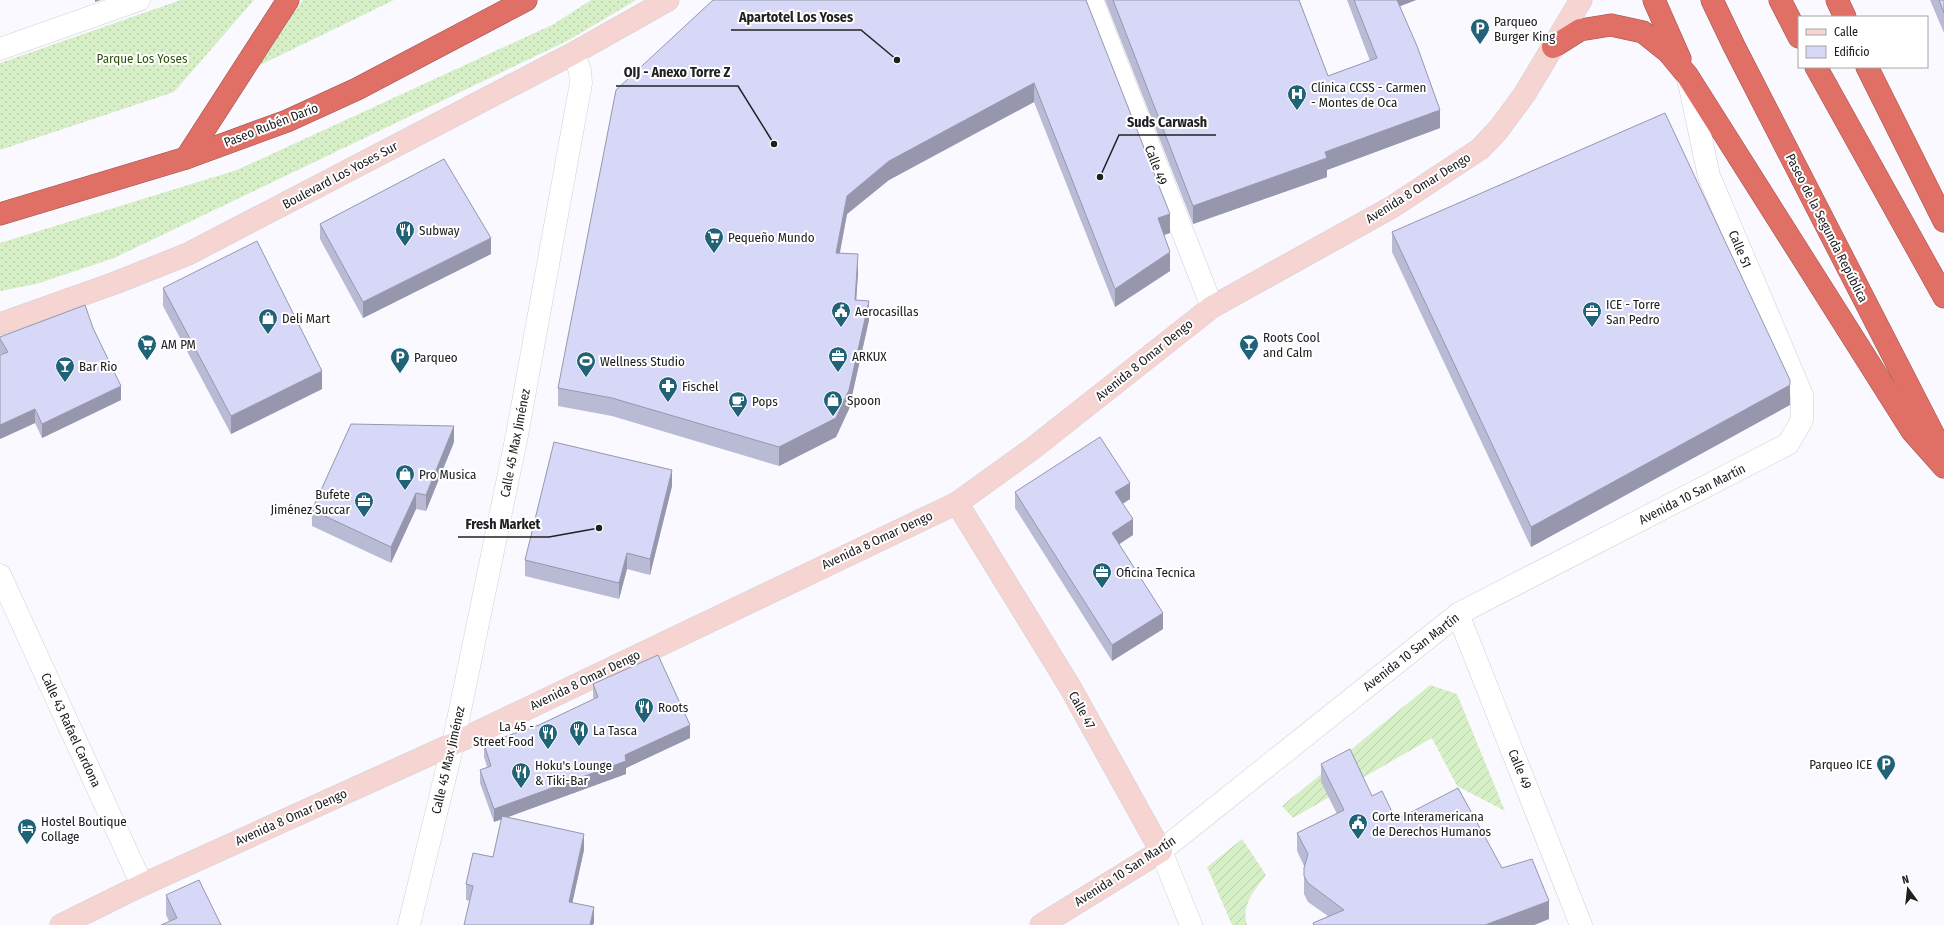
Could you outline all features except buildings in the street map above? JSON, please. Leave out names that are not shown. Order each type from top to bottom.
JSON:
[{"type":"highway","points":[[186,158],[288,0]]},
{"type":"highway","name":"Paseo Rubén Darío","points":[[0,214],[186,158],[287,121],[357,89],[526,0]]},
{"type":"highway","points":[[1654,0],[1687,75]]},
{"type":"highway","name":"Paseo de la Segunda República","points":[[1712,0],[1734,46],[1944,455]]},
{"type":"highway","points":[[1780,0],[1795,29]]},
{"type":"highway","points":[[1837,0],[1845,16]]},
{"type":"highway","points":[[1552,47],[1580,30],[1611,24],[1643,32],[1668,52],[1687,75],[1912,431],[1944,467]]},
{"type":"highway","points":[[1817,68],[1944,297]]},
{"type":"highway","points":[[1868,68],[1944,221]]},
{"type":"street","points":[[0,49],[139,0]]},
{"type":"street","name":"Boulevard Los Yoses Sur","points":[[0,324],[115,283],[188,254],[574,53],[668,0]]},
{"type":"street","name":"Calle 49","points":[[1092,0],[1212,307]]},
{"type":"street","name":"Avenida 8 Omar Dengo","points":[[61,925],[142,885],[453,744],[688,630],[957,503],[1032,449],[1212,307],[1392,207],[1480,149],[1498,130],[1524,95],[1581,0]]},
{"type":"street","name":"Calle 45 Max Jiménez","points":[[409,925],[453,744],[517,435],[568,163],[581,82],[580,71],[574,53]]},
{"type":"street","name":"Calle 51","points":[[1687,75],[1709,176],[1802,395],[1802,420]]},
{"type":"street","name":"Avenida 10 San Martín","points":[[1041,925],[1161,851],[1458,614],[1788,444],[1802,420]]},
{"type":"street","name":"Calle 47","points":[[957,503],[1070,687],[1161,851],[1191,925]]},
{"type":"street","name":"Calle 43 Rafael Cardona","points":[[0,575],[142,885]]},
{"type":"street","name":"Calle 49","points":[[1458,614],[1581,925]]},
{"type":"green space","name":"Parque Los Yoses","points":[[181,0],[254,0],[174,92],[0,150],[0,63]]},
{"type":"green space","points":[[303,0],[394,0],[248,71]]},
{"type":"green space","points":[[591,0],[636,0],[569,40],[114,258],[36,284],[0,291],[0,243],[237,170],[554,24]]},
{"type":"green space","points":[[1430,685],[1457,694],[1505,811],[1457,786],[1432,738],[1293,818],[1282,806]]},
{"type":"green space","points":[[1242,839],[1266,875],[1247,904],[1247,925],[1232,925],[1207,867]]},
{"type":"place","name":"Parqueo Burger King","points":[[1480,45]]},
{"type":"place","name":"Apartotel Los Yoses","points":[[897,60]]},
{"type":"place","name":"Clínica CCSS - Carmen - Montes de Oca","points":[[1297,111]]},
{"type":"place","name":"OIJ - Anexo Torre Z","points":[[774,144]]},
{"type":"place","name":"Suds Carwash","points":[[1100,177]]},
{"type":"place","name":"Subway","points":[[405,247]]},
{"type":"place","name":"Pequeño Mundo","points":[[714,254]]},
{"type":"place","name":"Aerocasillas","points":[[841,328]]},
{"type":"place","name":"ICE - Torre San Pedro","points":[[1592,328]]},
{"type":"place","name":"Deli Mart","points":[[268,335]]},
{"type":"place","name":"AM PM","points":[[147,361]]},
{"type":"place","name":"Roots Cool and Calm","points":[[1249,361]]},
{"type":"place","name":"ARKUX","points":[[838,373]]},
{"type":"place","name":"Parqueo","points":[[400,374]]},
{"type":"place","name":"Wellness Studio","points":[[586,378]]},
{"type":"place","name":"Bar Rio","points":[[65,383]]},
{"type":"place","name":"Fischel","points":[[668,403]]},
{"type":"place","name":"Spoon","points":[[833,417]]},
{"type":"place","name":"Pops","points":[[738,418]]},
{"type":"place","name":"Pro Musica","points":[[405,491]]},
{"type":"place","name":"Bufete Jiménez Succar","points":[[364,518]]},
{"type":"place","name":"Fresh Market","points":[[599,528]]},
{"type":"place","name":"Oficina Tecnica","points":[[1102,589]]},
{"type":"place","name":"Roots","points":[[644,724]]},
{"type":"place","name":"La Tasca","points":[[579,747]]},
{"type":"place","name":"La 45 - Street Food","points":[[548,750]]},
{"type":"place","name":"Parqueo ICE","points":[[1886,781]]},
{"type":"place","name":"Hoku's Lounge & Tiki-Bar","points":[[521,789]]},
{"type":"place","name":"Corte Interamericana de Derechos Humanos","points":[[1358,840]]},
{"type":"place","name":"Hostel Boutique Collage","points":[[27,845]]}]
